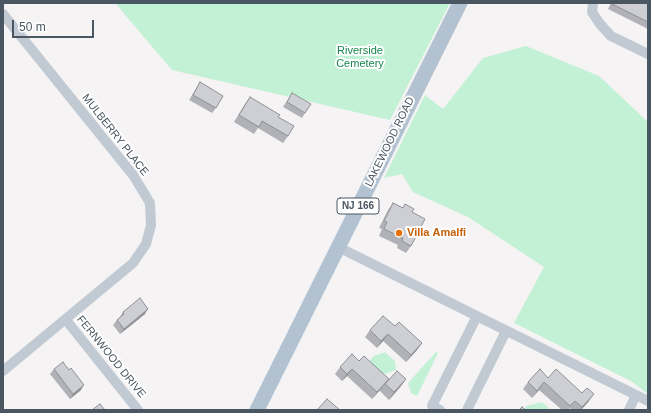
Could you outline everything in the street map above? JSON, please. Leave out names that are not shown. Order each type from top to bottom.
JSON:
[{"type":"main road","name":"LAKEWOOD ROAD","points":[[257,410],[460,3]]},
{"type":"street","points":[[592,7],[600,24],[611,36],[648,54]]},
{"type":"street","name":"MULBERRY PLACE","points":[[3,14],[133,174],[150,203],[151,225],[146,244],[133,263],[3,371]]},
{"type":"street","points":[[338,247],[648,401]]},
{"type":"street","points":[[440,410],[432,406],[477,316]]},
{"type":"street","name":"FERNWOOD DRIVE","points":[[66,320],[138,410]]},
{"type":"street","points":[[467,410],[506,331]]},
{"type":"street","points":[[629,410],[636,396]]},
{"type":"green space","name":"Riverside Cemetery","points":[[115,3],[450,3],[390,120],[172,70]]},
{"type":"green space","points":[[526,46],[599,76],[648,122],[648,394],[631,381],[514,323],[544,267],[468,217],[413,192],[402,174],[384,178],[425,95],[443,109],[483,58]]},
{"type":"green space","points":[[385,352],[395,361],[396,370],[382,375],[370,363],[370,360],[374,356]]},
{"type":"green space","points":[[436,352],[438,353],[417,396],[411,393],[408,383]]},
{"type":"green space","points":[[542,402],[551,410],[525,410],[526,406]]},
{"type":"building","points":[[648,3],[648,22],[612,4]]},
{"type":"building","points":[[200,82],[223,96],[216,108],[193,95]]},
{"type":"building","points":[[292,93],[311,104],[305,113],[287,102]]},
{"type":"building","points":[[250,97],[280,115],[278,117],[294,126],[288,136],[262,121],[259,127],[239,115]]},
{"type":"building","name":"Villa Amalfi","points":[[393,203],[403,208],[405,204],[414,209],[412,212],[425,219],[411,246],[402,241],[403,238],[384,229],[387,222],[384,221]]},
{"type":"building","points":[[140,298],[148,309],[124,329],[117,320],[124,314],[123,312]]},
{"type":"building","points":[[383,316],[395,326],[399,322],[422,343],[411,355],[388,334],[381,341],[370,330]]},
{"type":"building","points":[[352,354],[359,361],[364,356],[389,379],[377,392],[352,369],[347,374],[340,367]]},
{"type":"building","points":[[63,362],[69,370],[71,368],[84,385],[73,394],[54,369]]},
{"type":"building","points":[[540,369],[548,378],[556,369],[582,393],[587,388],[594,394],[582,407],[575,401],[570,406],[544,382],[537,391],[528,382]]},
{"type":"building","points":[[397,371],[406,379],[394,392],[385,384]]},
{"type":"building","points":[[327,399],[340,410],[317,410]]},
{"type":"building","points":[[100,404],[105,410],[92,410]]},
{"type":"building","points":[[522,407],[526,410],[519,410]]},
{"type":"place","name":"Villa Amalfi","points":[[399,233]]}]
